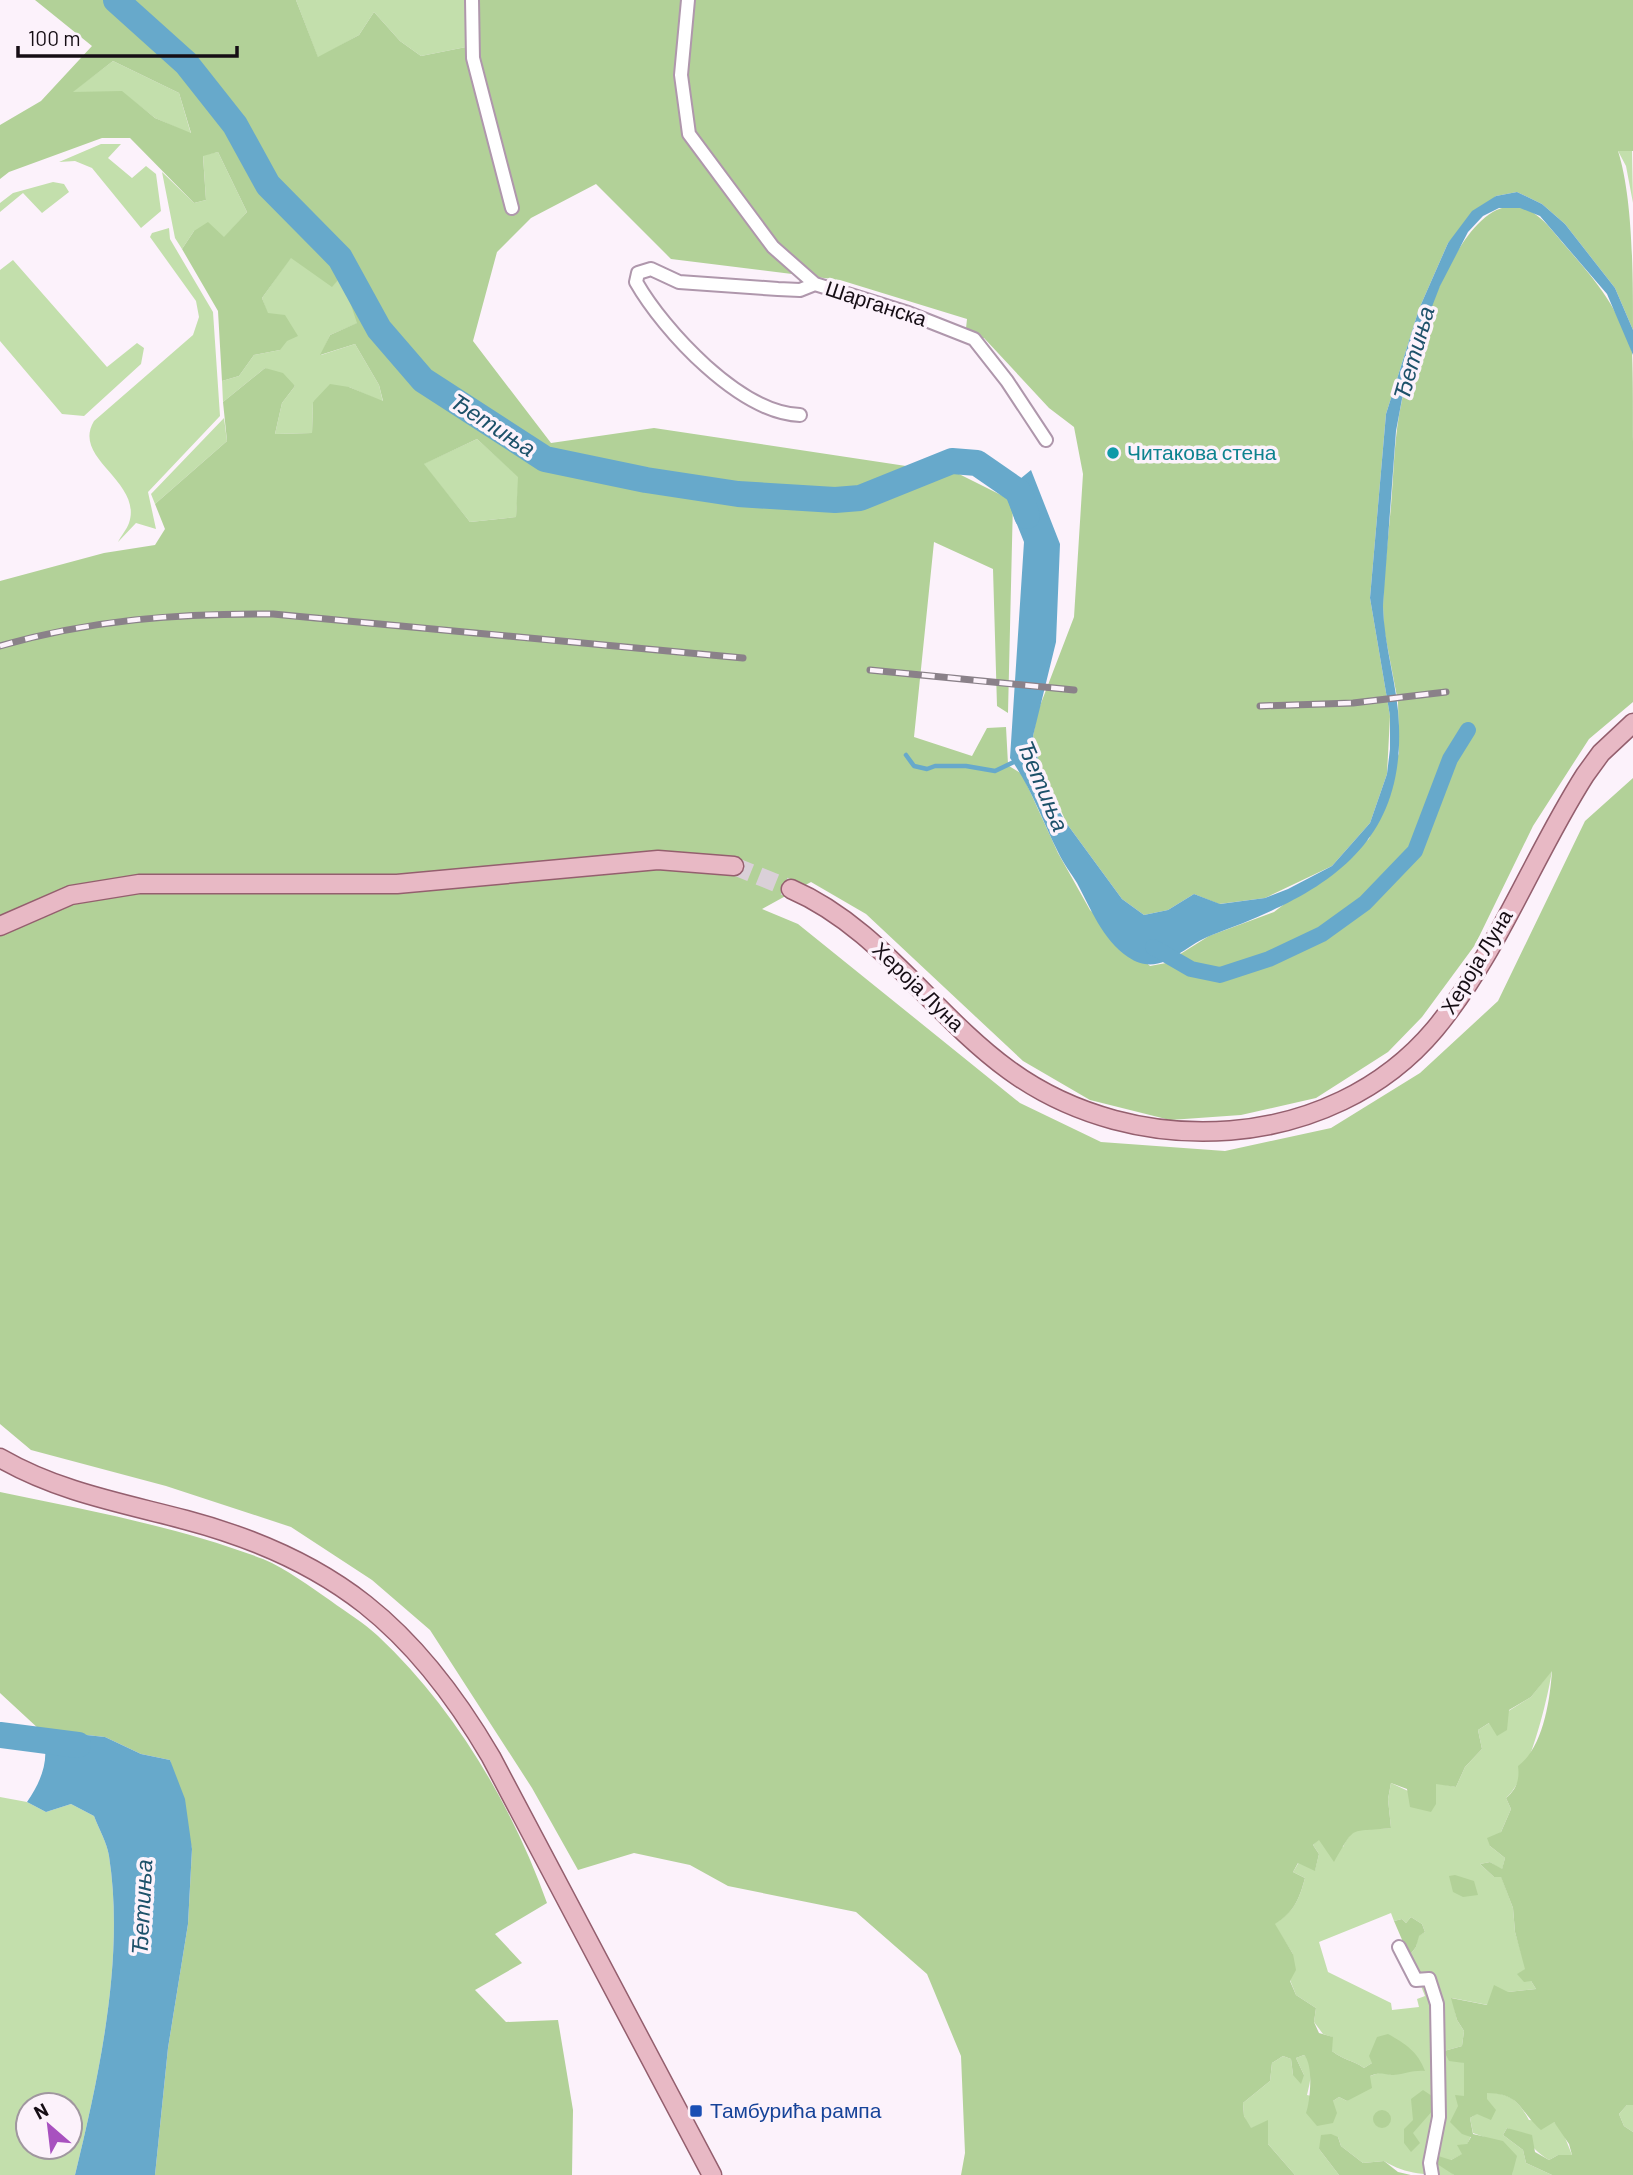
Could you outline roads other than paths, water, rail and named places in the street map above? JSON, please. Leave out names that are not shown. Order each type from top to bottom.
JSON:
[{"type":"main road","name":"Хероја Луна","points":[[791,889],[813,898],[855,928],[992,1058],[1054,1099],[1095,1117],[1171,1132],[1230,1131],[1260,1126],[1338,1102],[1382,1077],[1418,1048],[1473,977],[1584,775],[1601,753],[1633,723]]},
{"type":"main road","points":[[0,926],[71,895],[139,884],[397,884],[658,860],[734,866]]},
{"type":"main road","points":[[0,1458],[71,1490],[227,1531],[273,1548],[312,1567],[353,1593],[412,1647],[457,1701],[491,1757],[712,2175]]},
{"type":"street","points":[[472,0],[473,58],[512,208]]},
{"type":"street","name":"Шарганска","points":[[688,0],[681,75],[689,134],[772,247],[815,284],[908,313],[974,339],[1007,381],[1046,440]]},
{"type":"street","points":[[800,415],[765,408],[741,393],[667,328],[636,282],[638,273],[651,269],[664,272],[679,282],[789,290],[815,284]]},
{"type":"street","points":[[1399,1947],[1416,1980],[1429,1979],[1437,2004],[1439,2117],[1430,2163],[1432,2175]]},
{"type":"water","points":[[1517,192],[1542,204],[1565,224],[1615,288],[1633,330],[1633,355],[1607,294],[1540,216],[1520,208],[1499,208],[1483,216],[1468,232],[1440,286],[1421,335],[1402,399],[1396,431],[1383,606],[1399,726],[1397,770],[1386,807],[1369,838],[1346,864],[1317,886],[1285,904],[1201,940],[1161,963],[1140,963],[1119,950],[1098,923],[1010,758],[1024,542],[1004,492],[1031,470],[1060,544],[1056,642],[1033,736],[1038,760],[1053,801],[1122,899],[1144,915],[1168,910],[1194,894],[1220,904],[1265,898],[1332,866],[1370,823],[1387,774],[1390,749],[1390,716],[1370,598],[1386,414],[1419,309],[1448,243],[1472,211],[1496,196]]},
{"type":"water","points":[[40,1730],[105,1737],[141,1754],[170,1760],[185,1799],[192,1849],[188,1924],[168,2048],[155,2175],[75,2175],[78,2161],[84,2161],[84,2136],[107,2017],[112,1976],[113,1895],[108,1851],[94,1816],[71,1804],[46,1812],[27,1802],[44,1768],[44,1740]]},
{"type":"waterway","name":"Ђетиња","points":[[116,0],[186,63],[235,125],[268,185],[340,258],[379,329],[423,380],[545,459],[646,480],[738,494],[835,500],[860,498],[952,461],[977,463],[1019,492],[1027,516]]},
{"type":"waterway","points":[[1153,947],[1191,969],[1220,975],[1269,959],[1322,934],[1365,903],[1415,851],[1450,759],[1468,730]]},
{"type":"waterway","points":[[906,755],[914,766],[927,769],[935,766],[966,766],[995,771],[1018,760]]},
{"type":"waterway","name":"Ђетиња","points":[[0,1735],[78,1745]]},
{"type":"tunnel","points":[[734,866],[791,889]]},
{"type":"railway","points":[[0,646],[67,630],[135,620],[273,614],[743,658]]},
{"type":"railway","points":[[870,670],[1074,690]]},
{"type":"railway","points":[[1260,706],[1353,703],[1446,692]]},
{"type":"place","name":"Читакова стена","points":[[1113,453]]},
{"type":"place","name":"Тамбурића рампа","points":[[696,2111]]}]
